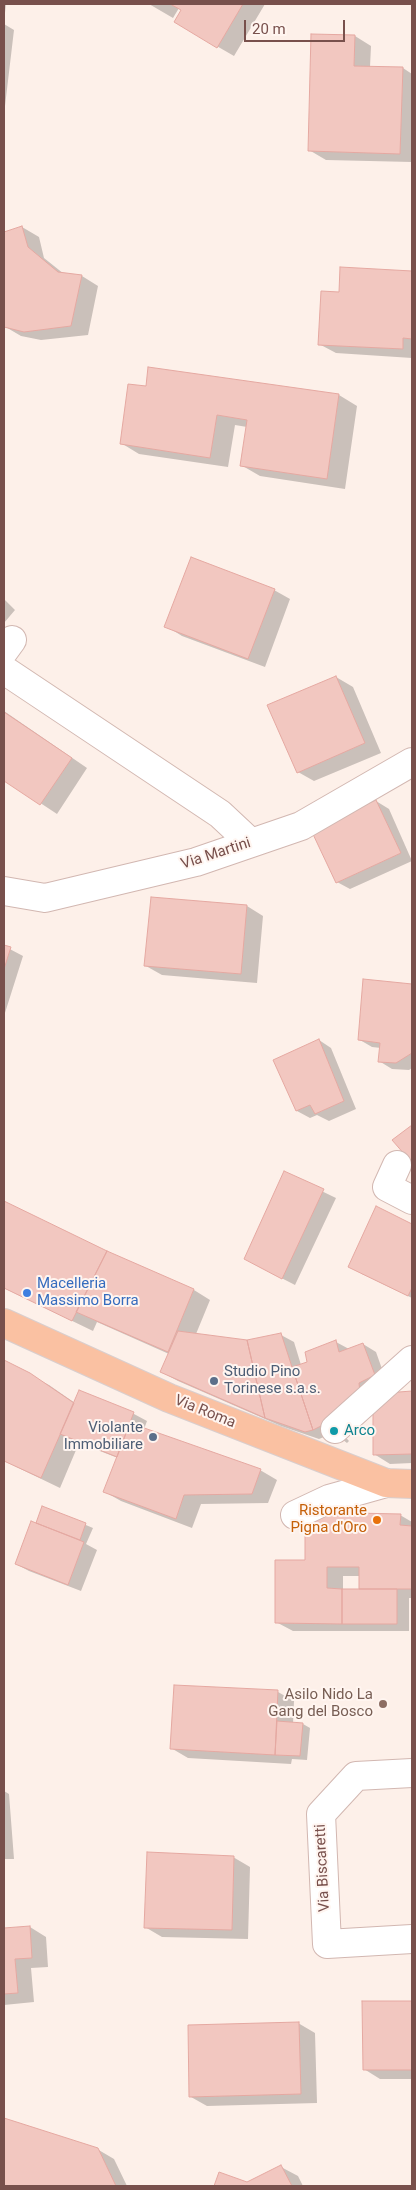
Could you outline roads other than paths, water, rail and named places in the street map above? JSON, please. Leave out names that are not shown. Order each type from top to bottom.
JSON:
[{"type":"main road","name":"Via Roma","points":[[4,1323],[169,1398],[322,1458],[399,1484]]},
{"type":"street","points":[[4,670],[220,814],[250,843]]},
{"type":"street","name":"Via Martini","points":[[4,891],[45,898],[196,862],[301,826],[412,762]]},
{"type":"street","points":[[397,1165],[388,1187],[412,1200]]},
{"type":"street","points":[[322,1458],[333,1431],[412,1360]]},
{"type":"street","points":[[295,1515],[329,1500],[399,1484]]},
{"type":"street","name":"Via Biscaretti","points":[[412,1773],[356,1776],[321,1814],[327,1944],[412,1939]]},
{"type":"place","name":"Macelleria Massimo Borra","points":[[27,1293]]},
{"type":"place","name":"Studio Pino Torinese s.a.s.","points":[[214,1381]]},
{"type":"place","name":"Arco","points":[[334,1431]]},
{"type":"place","name":"Violante Immobiliare","points":[[153,1437]]},
{"type":"place","name":"Ristorante Pigna d'Oro","points":[[377,1520]]},
{"type":"place","name":"Asilo Nido La Gang del Bosco","points":[[383,1704]]}]
